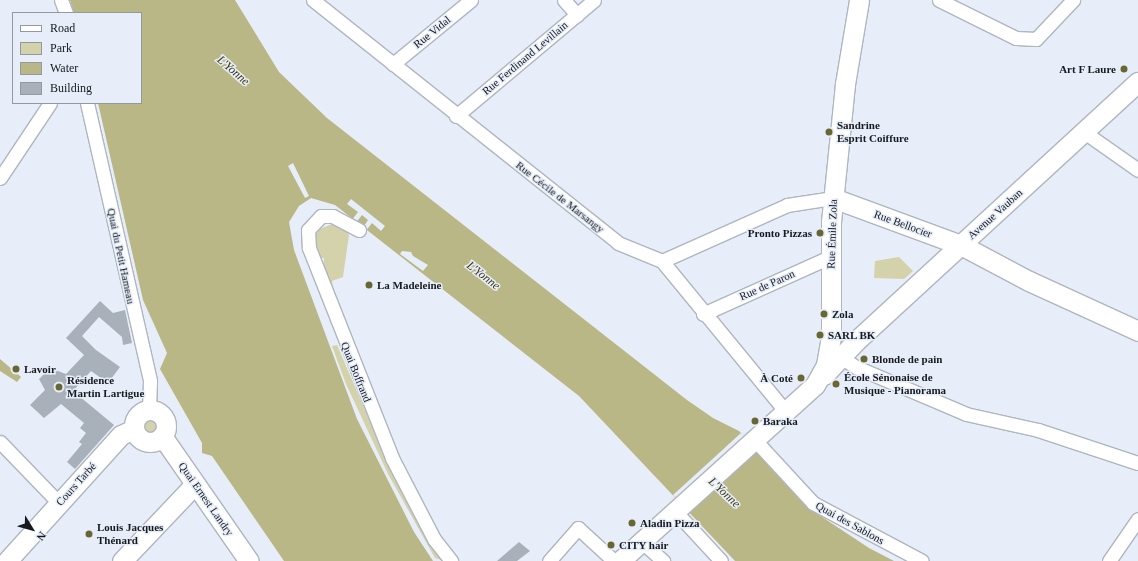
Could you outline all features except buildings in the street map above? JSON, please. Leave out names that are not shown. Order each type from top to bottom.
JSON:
[{"type":"main road","name":"Rue Émile Zola","points":[[620,561],[751,439],[815,385],[826,365],[831,337],[830,257],[833,198],[845,84],[860,0]]},
{"type":"main road","name":"Avenue Vauban","points":[[815,385],[847,351],[1138,82]]},
{"type":"main road","name":"Rue Bellocier","points":[[833,198],[961,246],[1029,281],[1138,331]]},
{"type":"main road","points":[[831,337],[847,351]]},
{"type":"main road","points":[[149,410],[159,413],[165,422],[162,436],[154,442],[143,441],[134,429],[136,418],[149,410]]},
{"type":"main road","name":"Cours Tarbé","points":[[7,561],[121,435],[134,429]]},
{"type":"main road","name":"Quai Ernest Landry","points":[[162,436],[249,561]]},
{"type":"main road","points":[[122,561],[196,484]]},
{"type":"street","points":[[61,0],[66,12]]},
{"type":"street","name":"Rue Cécile de Marsangy","points":[[313,0],[456,116],[621,245],[662,261]]},
{"type":"street","name":"Rue Vidal","points":[[393,64],[471,0]]},
{"type":"street","points":[[564,0],[577,15]]},
{"type":"street","name":"Rue Ferdinand Levillain","points":[[456,116],[594,0]]},
{"type":"street","points":[[939,0],[1016,38],[1036,38],[1073,0]]},
{"type":"street","points":[[0,178],[49,104]]},
{"type":"street","name":"Quai du Petit Hameau","points":[[87,104],[150,382],[149,410]]},
{"type":"street","points":[[1084,132],[1138,170]]},
{"type":"street","name":"Rue Bellocier","points":[[662,261],[787,205],[833,198]]},
{"type":"street","name":"Quai Boffrand","points":[[359,230],[333,216],[321,216],[308,230],[309,248],[392,458],[434,539],[451,561]]},
{"type":"street","name":"Rue de Paron","points":[[703,314],[830,257]]},
{"type":"street","points":[[662,261],[703,314],[785,411]]},
{"type":"street","points":[[847,351],[856,367],[966,414],[1038,430],[1138,463]]},
{"type":"street","name":"Quai des Sablons","points":[[751,439],[813,503],[922,561]]},
{"type":"street","points":[[0,442],[59,504]]},
{"type":"street","points":[[677,507],[721,561]]},
{"type":"street","points":[[1109,561],[1138,519]]},
{"type":"street","points":[[549,561],[578,528],[614,561]]},
{"type":"street","points":[[641,541],[664,561]]},
{"type":"green space","points":[[332,224],[345,229],[349,235],[343,277],[332,281],[335,299],[320,265],[324,263],[324,258],[317,258],[313,238],[320,229]]},
{"type":"green space","points":[[899,257],[913,271],[904,279],[874,278],[875,261]]},
{"type":"green space","points":[[337,345],[387,461],[444,561],[435,558],[388,474],[346,384],[332,346]]},
{"type":"green space","points":[[146,418],[152,418],[157,423],[155,432],[152,434],[146,434],[141,429],[141,423]]},
{"type":"water","name":"L'Yonne","points":[[70,0],[235,0],[279,72],[327,118],[687,400],[713,418],[739,431],[813,511],[869,548],[894,561],[735,561],[579,396],[335,205],[311,198],[299,206],[289,222],[294,250],[357,419],[414,532],[433,561],[284,561],[212,456],[202,453],[202,443],[160,369],[167,353],[143,300],[98,104],[142,104],[142,12],[74,12]]},
{"type":"water","points":[[0,359],[21,377],[17,382],[0,371]]},
{"type":"pier","points":[[293,163],[309,196],[305,198],[288,166]]},
{"type":"pier","points":[[351,199],[385,226],[381,231],[372,223],[365,232],[362,229],[368,220],[362,215],[355,224],[351,221],[358,212],[347,204]]},
{"type":"pier","points":[[402,251],[411,252],[413,256],[428,265],[423,271],[400,254]]},
{"type":"pier","points":[[741,433],[757,449],[688,512],[673,495]]},
{"type":"place","name":"Art F Laure","points":[[1124,69]]},
{"type":"place","name":"Sandrine Esprit Coiffure","points":[[829,132]]},
{"type":"place","name":"Pronto Pizzas","points":[[820,233]]},
{"type":"place","name":"La Madeleine","points":[[369,285]]},
{"type":"place","name":"Zola","points":[[824,314]]},
{"type":"place","name":"SARL BK","points":[[820,335]]},
{"type":"place","name":"Blonde de pain","points":[[864,359]]},
{"type":"place","name":"Lavoir","points":[[16,369]]},
{"type":"place","name":"À Coté","points":[[801,378]]},
{"type":"place","name":"École Sénonaise de Musique - Pianorama","points":[[836,384]]},
{"type":"place","name":"Résidence Martin Lartigue","points":[[59,387]]},
{"type":"place","name":"Baraka","points":[[755,421]]},
{"type":"place","name":"Aladin Pizza","points":[[632,523]]},
{"type":"place","name":"Louis Jacques Thénard","points":[[89,534]]},
{"type":"place","name":"CITY hair","points":[[611,545]]}]
